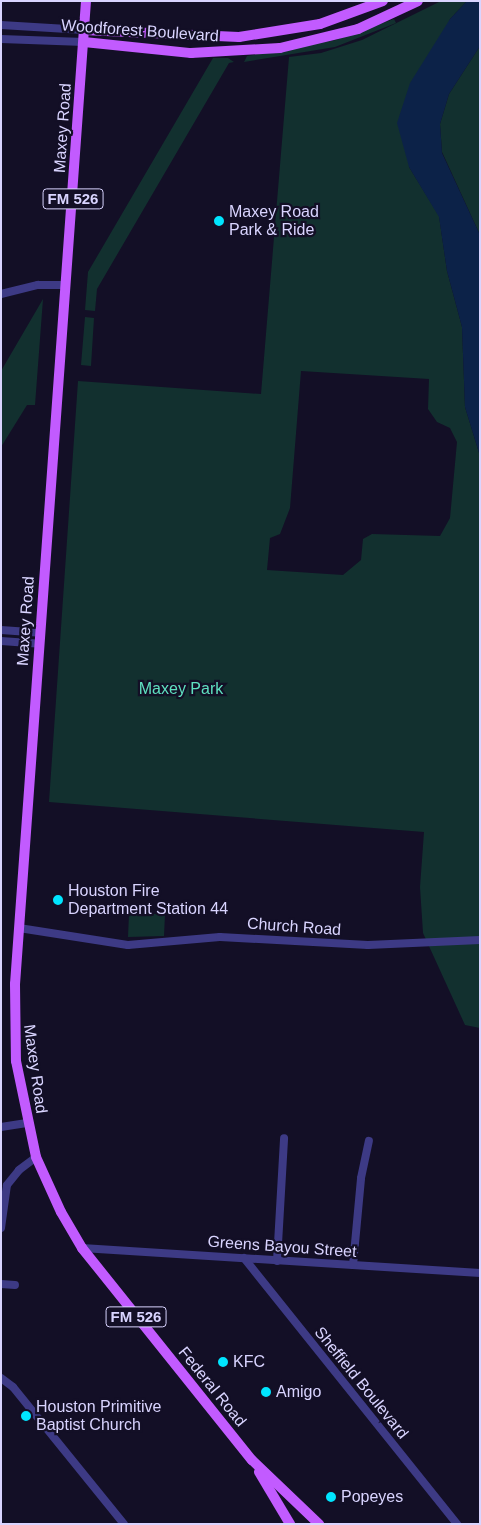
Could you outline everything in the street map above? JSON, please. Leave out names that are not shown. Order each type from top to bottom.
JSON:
[{"type":"main road","name":"Maxey Road","points":[[36,1157],[27,1123],[16,1060],[13,1025],[86,1]]},
{"type":"main road","name":"Woodforest Boulevard","points":[[84,42],[191,53],[240,53],[325,39],[386,18],[418,1]]},
{"type":"main road","name":"Woodforest Boulevard","points":[[84,30],[192,38],[239,37],[320,24],[381,2]]},
{"type":"main road","points":[[381,2],[386,18]]},
{"type":"main road","points":[[239,37],[240,53]]},
{"type":"main road","points":[[191,53],[192,38]]},
{"type":"main road","name":"Federal Road","points":[[36,1157],[61,1212],[82,1248],[252,1460],[318,1524]]},
{"type":"main road","name":"Federal Road","points":[[252,1460],[290,1524]]},
{"type":"main road","points":[[283,1512],[296,1502]]},
{"type":"street","name":"Woodforest Boulevard","points":[[1,25],[84,30]]},
{"type":"street","name":"Woodforest Boulevard","points":[[1,39],[84,42]]},
{"type":"street","points":[[1,294],[38,285],[66,285]]},
{"type":"street","points":[[1,630],[40,638]]},
{"type":"street","points":[[1,641],[40,638]]},
{"type":"street","name":"Church Road","points":[[19,928],[128,945],[220,937],[368,945],[480,940]]},
{"type":"street","points":[[1,1127],[27,1123]]},
{"type":"street","points":[[277,1261],[284,1138]]},
{"type":"street","points":[[353,1266],[361,1178],[369,1141]]},
{"type":"street","points":[[1,1228],[7,1185],[19,1170],[36,1157]]},
{"type":"street","name":"Greens Bayou Street","points":[[82,1248],[480,1273]]},
{"type":"street","name":"Sheffield Boulevard","points":[[244,1258],[457,1524]]},
{"type":"street","points":[[1,1284],[15,1284]]},
{"type":"street","points":[[1,1378],[13,1387],[124,1524]]},
{"type":"green space","name":"Maxey Park","points":[[441,1],[467,1],[450,19],[409,167],[439,216],[447,271],[462,327],[465,407],[480,456],[480,1028],[465,1025],[423,933],[420,887],[424,832],[49,802],[78,381],[261,394],[289,57],[321,53],[362,40]],"holes":[[[301,371],[429,379],[428,409],[437,422],[450,428],[457,442],[450,518],[440,536],[372,534],[363,539],[361,560],[343,575],[267,570],[270,538],[280,534],[290,508]]]},
{"type":"green space","points":[[394,19],[396,23],[335,47],[244,62],[247,56],[336,40]]},
{"type":"green space","points":[[480,46],[480,235],[442,152],[440,124],[449,94]]},
{"type":"green space","points":[[213,58],[228,58],[234,62],[229,63],[97,289],[95,311],[85,310],[88,272]]},
{"type":"green space","points":[[43,299],[35,405],[27,405],[1,447],[1,371]]},
{"type":"green space","points":[[85,317],[94,318],[91,366],[81,365]]},
{"type":"green space","points":[[129,914],[165,914],[164,936],[128,937]]},
{"type":"water","points":[[467,1],[480,1],[480,46],[449,94],[440,124],[442,153],[480,235],[480,456],[465,407],[462,327],[447,271],[439,217],[409,167],[397,123],[410,83],[450,19]]},
{"type":"place","name":"Maxey Road Park & Ride","points":[[219,221]]},
{"type":"place","name":"Houston Fire Department Station 44","points":[[58,900]]},
{"type":"place","name":"KFC","points":[[223,1362]]},
{"type":"place","name":"Amigo","points":[[266,1392]]},
{"type":"place","name":"Houston Primitive Baptist Church","points":[[26,1416]]},
{"type":"place","name":"Popeyes","points":[[331,1497]]}]
